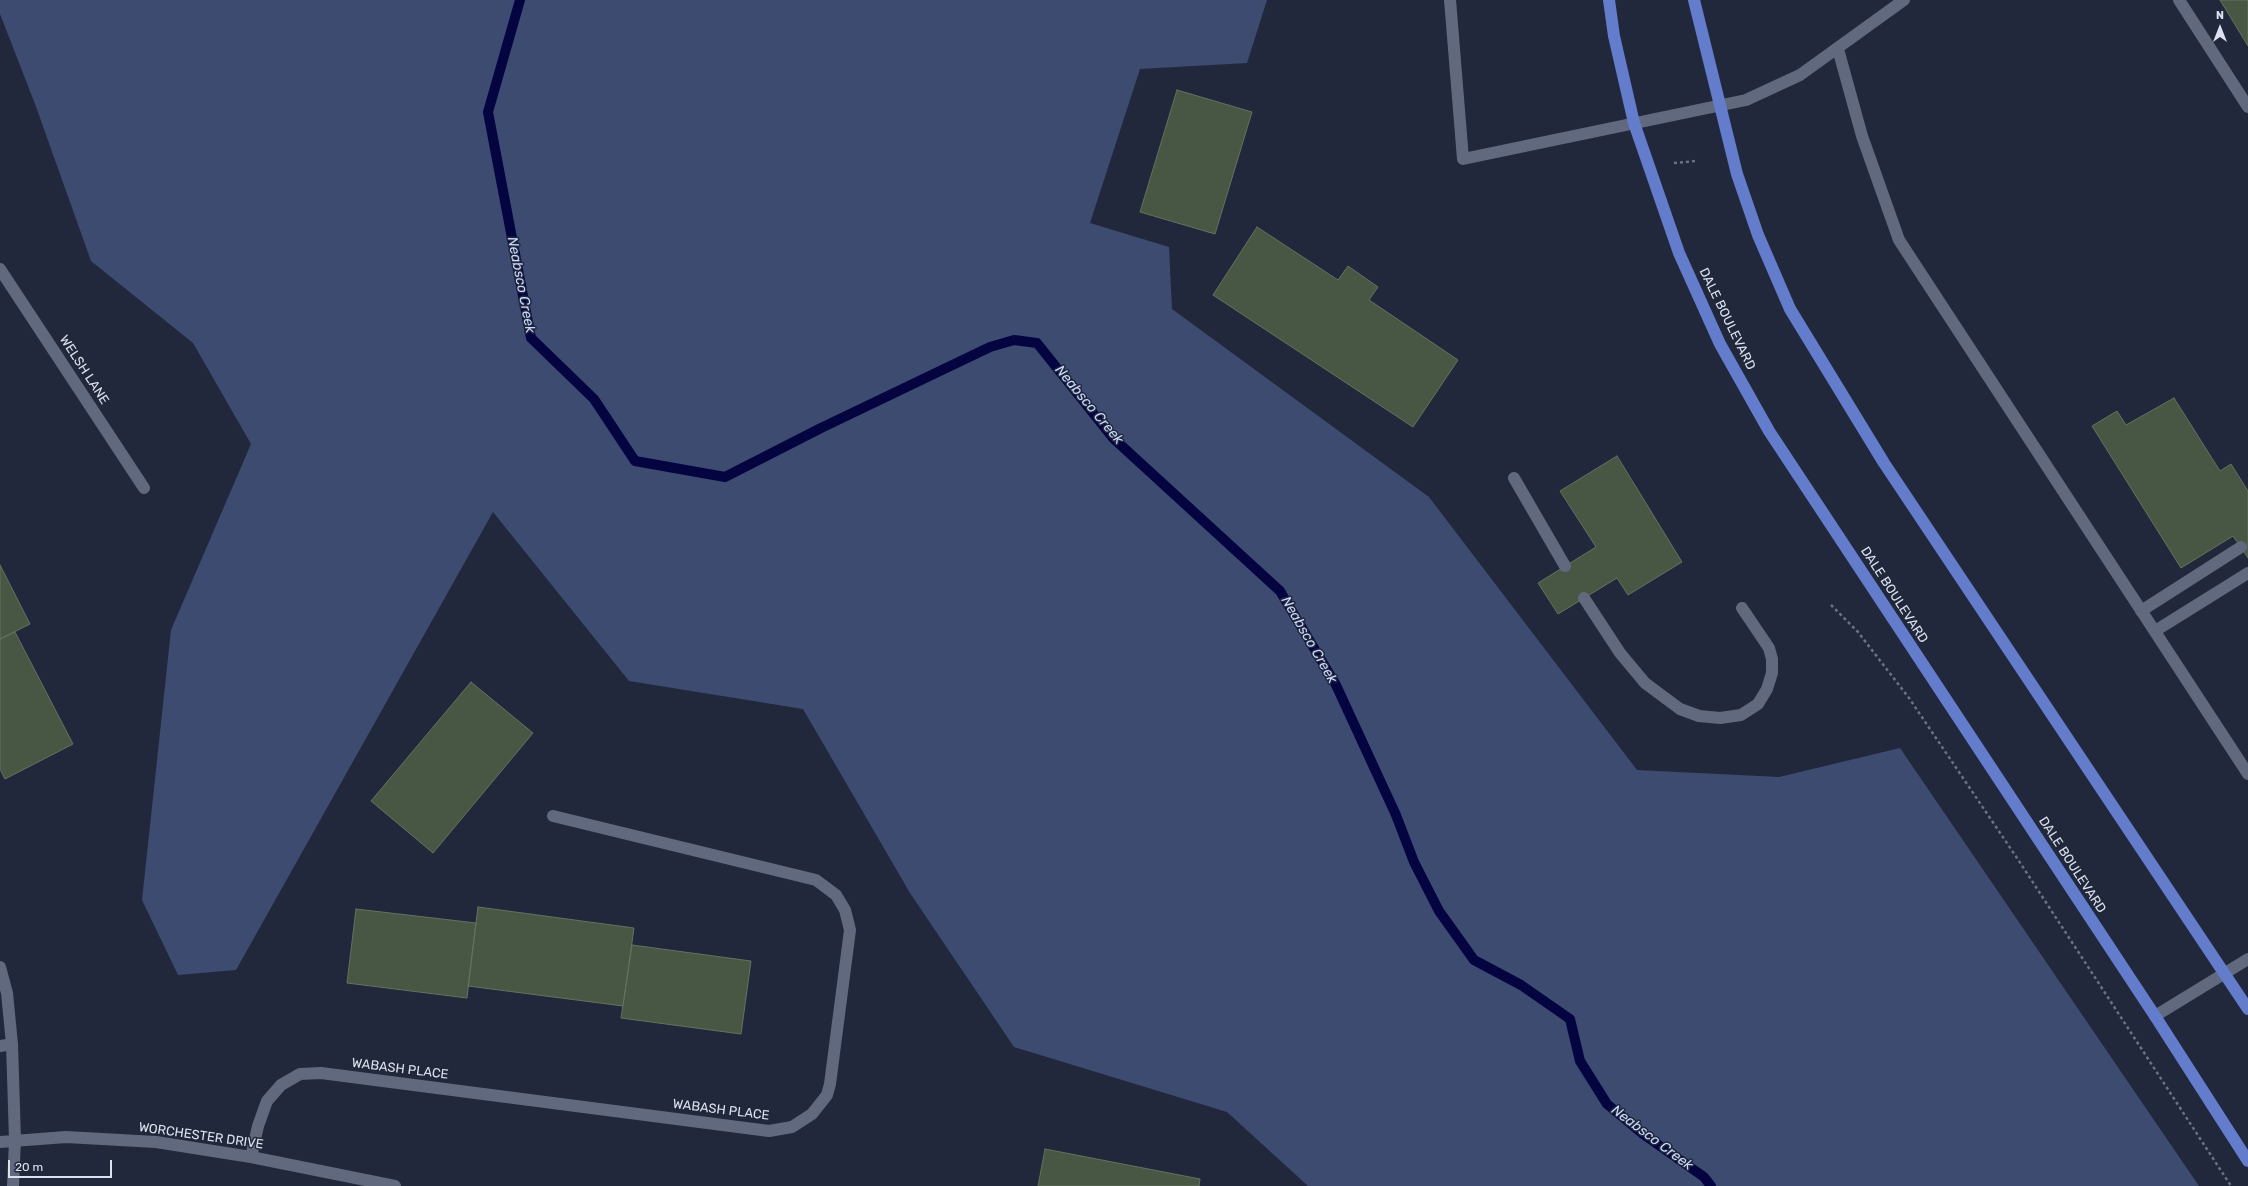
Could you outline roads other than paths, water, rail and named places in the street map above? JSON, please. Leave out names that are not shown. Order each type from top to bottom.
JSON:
[{"type":"main road","name":"DALE BOULEVARD","points":[[1609,0],[1614,36],[1634,123],[1679,253],[1720,344],[1769,431],[2155,1016],[2248,1161]]},
{"type":"main road","points":[[1694,0],[1737,174],[1758,235],[1790,308],[1884,463],[2248,1009]]},
{"type":"street","points":[[1450,0],[1463,159],[1746,100],[1800,75],[1904,0]]},
{"type":"street","points":[[2179,0],[2248,107]]},
{"type":"street","points":[[1838,49],[1862,136],[1899,240],[2248,774]]},
{"type":"street","name":"WELSH LANE","points":[[0,269],[144,488]]},
{"type":"street","points":[[1514,478],[1565,566]]},
{"type":"street","points":[[2141,611],[2241,548]]},
{"type":"street","points":[[2155,631],[2248,573]]},
{"type":"street","points":[[1584,598],[1620,653],[1645,683],[1680,709],[1699,716],[1720,718],[1741,715],[1758,704],[1767,689],[1772,673],[1772,659],[1769,648],[1742,608]]},
{"type":"street","name":"WABASH PLACE","points":[[251,1157],[258,1126],[267,1101],[281,1085],[300,1074],[321,1073],[769,1131],[792,1127],[812,1114],[827,1094],[830,1084],[850,930],[845,910],[836,895],[816,880],[553,816]]},
{"type":"street","points":[[2155,1016],[2248,959]]},
{"type":"street","points":[[0,967],[6,993],[12,1044],[15,1140],[13,1186]]},
{"type":"street","points":[[0,1046],[12,1044]]},
{"type":"street","name":"WORCHESTER DRIVE","points":[[0,1142],[66,1137],[110,1138],[156,1142],[251,1157],[395,1186]]},
{"type":"waterway","name":"Neabsco Creek","points":[[520,0],[488,112],[531,338],[594,399],[635,461],[725,477],[821,428],[990,347],[1014,340],[1037,343],[1113,438],[1280,591],[1336,685],[1396,815],[1414,862],[1439,911],[1474,960],[1521,985],[1570,1019],[1580,1061],[1607,1104],[1643,1134],[1704,1177],[1711,1186]]}]
